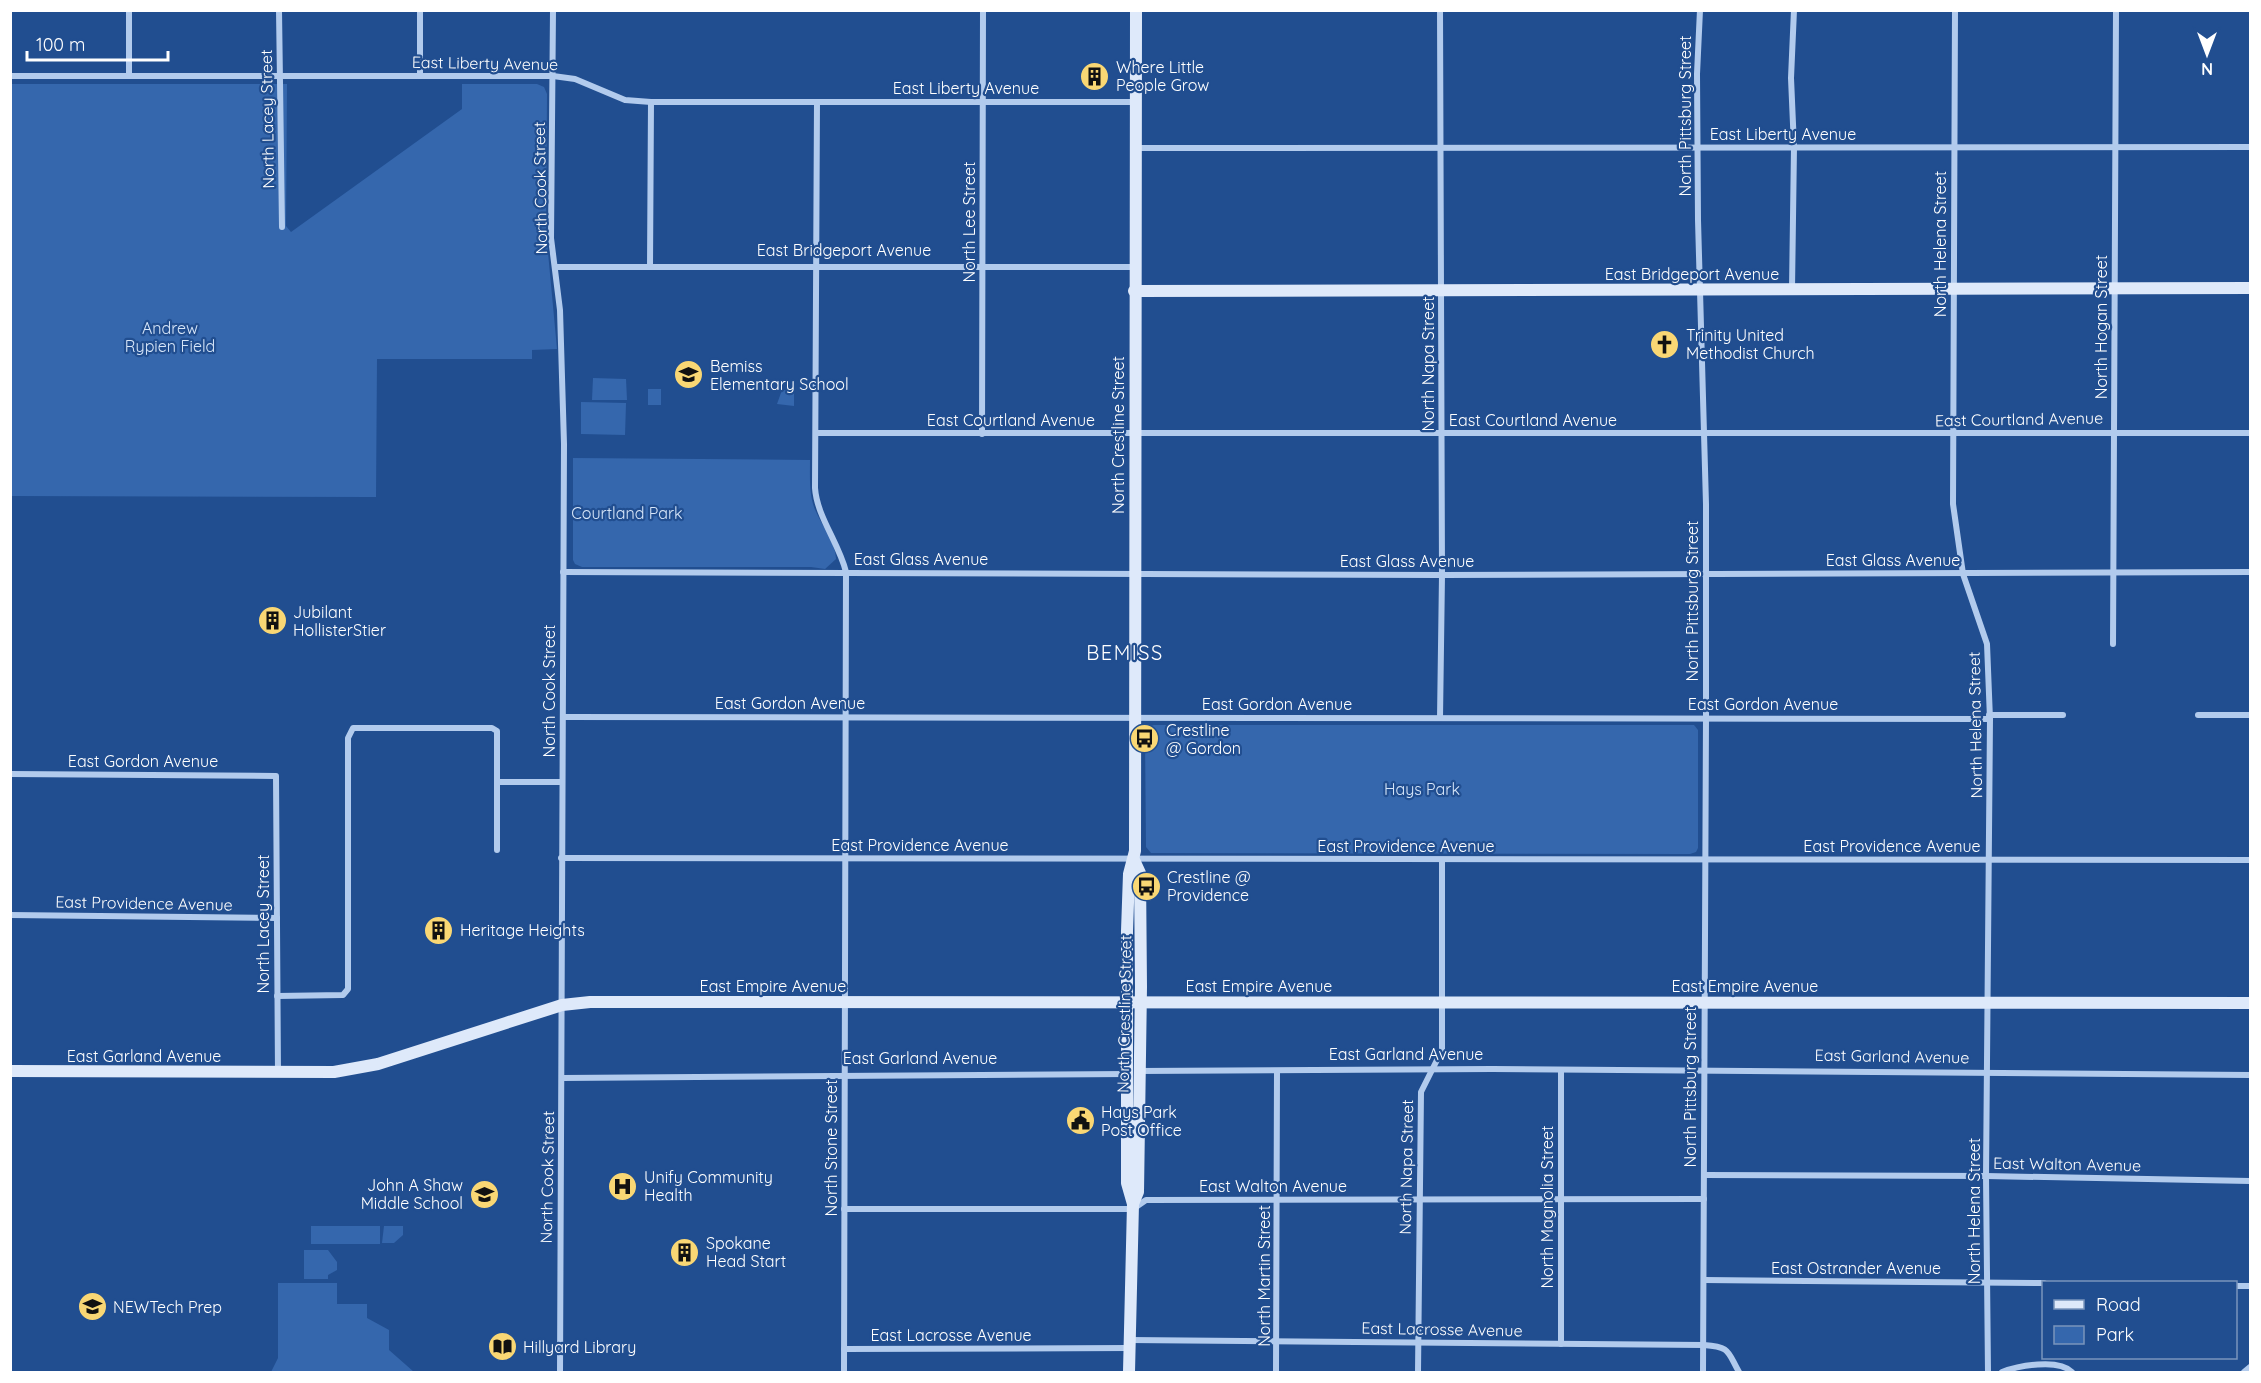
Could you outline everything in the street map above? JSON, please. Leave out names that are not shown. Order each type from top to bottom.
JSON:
[{"type":"street","points":[[129,10],[129,76]]},
{"type":"street","name":"North Lacey Street","points":[[279,10],[282,227]]},
{"type":"street","points":[[420,10],[420,76]]},
{"type":"street","name":"North Cook Street","points":[[553,10],[551,238],[563,359],[560,1372]]},
{"type":"street","name":"North Lee Street","points":[[982,434],[983,10]]},
{"type":"street","name":"North Crestline Street","points":[[1129,1372],[1133,1207],[1127,1183],[1126,1003],[1129,874],[1134,860],[1136,10]]},
{"type":"street","name":"North Napa Street","points":[[1440,10],[1442,148],[1440,718]]},
{"type":"street","name":"North Pittsburg Street","points":[[1700,10],[1698,148],[1700,360],[1706,574],[1704,1372]]},
{"type":"street","points":[[1792,291],[1794,147],[1791,78],[1794,10]]},
{"type":"street","name":"North Helena Street","points":[[1955,10],[1953,504],[1963,574],[1987,644],[1990,717],[1986,1176],[1988,1372]]},
{"type":"street","name":"North Hogan Street","points":[[2113,644],[2116,10]]},
{"type":"street","name":"East Liberty Avenue","points":[[10,76],[553,76],[575,79],[625,100],[651,102],[1134,102]]},
{"type":"street","points":[[650,267],[651,102]]},
{"type":"street","name":"North Stone Street","points":[[817,102],[816,501],[842,556],[846,572],[844,1372]]},
{"type":"street","name":"East Liberty Avenue","points":[[1135,148],[2250,147]]},
{"type":"street","name":"East Bridgeport Avenue","points":[[555,267],[1134,267]]},
{"type":"street","name":"East Bridgeport Avenue","points":[[1134,291],[1953,291],[2250,288]]},
{"type":"street","name":"East Courtland Avenue","points":[[816,434],[2114,432],[2250,434]]},
{"type":"street","name":"East Glass Avenue","points":[[563,573],[1963,574],[2250,572]]},
{"type":"street","name":"East Gordon Avenue","points":[[563,717],[1440,718],[2063,715]]},
{"type":"street","points":[[2198,715],[2250,715]]},
{"type":"street","points":[[277,996],[343,995],[348,989],[348,738],[353,729],[492,729],[498,731],[500,739],[497,850]]},
{"type":"street","name":"East Gordon Avenue","points":[[10,774],[276,776]]},
{"type":"street","name":"North Lacey Street","points":[[276,776],[278,1073]]},
{"type":"street","points":[[499,782],[562,782]]},
{"type":"street","name":"East Providence Avenue","points":[[561,858],[2250,860]]},
{"type":"street","name":"North Crestline Street","points":[[1133,1207],[1138,1192],[1141,1003],[1140,873],[1134,860]]},
{"type":"street","name":"North Napa Street","points":[[1418,1372],[1421,1092],[1442,1050],[1442,860]]},
{"type":"street","name":"East Providence Avenue","points":[[10,915],[278,918]]},
{"type":"street","name":"East Empire Avenue","points":[[278,1073],[334,1072],[367,1066],[562,1005],[590,1002],[2250,1003]]},
{"type":"street","name":"East Garland Avenue","points":[[562,1078],[1127,1075],[1140,1071],[1431,1070],[2250,1075]]},
{"type":"street","name":"North Magnolia Street","points":[[1561,1070],[1561,1344]]},
{"type":"street","name":"East Garland Avenue","points":[[10,1071],[278,1073]]},
{"type":"street","name":"North Martin Street","points":[[1276,1372],[1277,1071]]},
{"type":"street","name":"East Walton Avenue","points":[[1704,1175],[1986,1176],[2250,1181]]},
{"type":"street","name":"East Walton Avenue","points":[[844,1209],[1133,1207],[1146,1200],[1704,1198]]},
{"type":"street","name":"East Ostrander Avenue","points":[[1704,1280],[2042,1283]]},
{"type":"street","name":"East Lacrosse Avenue","points":[[844,1349],[1277,1341],[1704,1345],[1721,1346],[1731,1354],[1739,1372]]},
{"type":"street","points":[[2002,1372],[2023,1364],[2049,1365],[2072,1372]]},
{"type":"street","points":[[2244,1372],[2250,1367]]},
{"type":"green space","name":"Andrew Rypien Field","points":[[11,84],[287,84],[286,226],[291,232],[462,109],[462,84],[537,84],[544,87],[547,94],[546,231],[557,349],[532,350],[532,359],[377,359],[376,497],[11,496]]},
{"type":"green space","points":[[593,378],[626,379],[627,400],[592,400]]},
{"type":"green space","points":[[648,389],[661,389],[661,405],[648,405]]},
{"type":"green space","points":[[782,390],[794,390],[794,406],[777,404]]},
{"type":"green space","points":[[581,402],[626,403],[625,435],[581,434]]},
{"type":"green space","name":"Courtland Park","points":[[573,458],[810,460],[812,501],[833,546],[836,559],[825,569],[811,567],[582,567],[575,564],[573,560]]},
{"type":"green space","name":"Hays Park","points":[[1154,725],[1694,725],[1698,730],[1698,848],[1696,852],[1690,854],[1151,853],[1146,847],[1145,735],[1148,727]]},
{"type":"green space","points":[[311,1226],[380,1226],[380,1244],[311,1244]]},
{"type":"green space","points":[[384,1226],[403,1226],[403,1235],[394,1243],[382,1243]]},
{"type":"green space","points":[[304,1250],[328,1250],[337,1262],[337,1270],[328,1275],[328,1279],[304,1279]]},
{"type":"green space","points":[[278,1283],[337,1283],[337,1304],[367,1304],[367,1318],[389,1330],[389,1350],[414,1372],[271,1372],[278,1358]]},
{"type":"place","name":"Where Little People Grow","points":[[1095,76]]},
{"type":"place","name":"Trinity United Methodist Church","points":[[1665,344]]},
{"type":"place","name":"Bemiss Elementary School","points":[[689,375]]},
{"type":"place","name":"Jubilant HollisterStier","points":[[272,621]]},
{"type":"place","name":"Crestline @ Gordon","points":[[1145,739]]},
{"type":"place","name":"Crestline @ Providence","points":[[1146,886]]},
{"type":"place","name":"Heritage Heights","points":[[439,930]]},
{"type":"place","name":"Hays Park Post Office","points":[[1080,1121]]},
{"type":"place","name":"Unify Community Health","points":[[623,1186]]},
{"type":"place","name":"John A Shaw Middle School","points":[[484,1194]]},
{"type":"place","name":"Spokane Head Start","points":[[685,1252]]},
{"type":"place","name":"NEWTech Prep","points":[[92,1307]]},
{"type":"place","name":"Hillyard Library","points":[[502,1347]]},
{"type":"district","name":"BEMISS","points":[[1125,653]]}]
